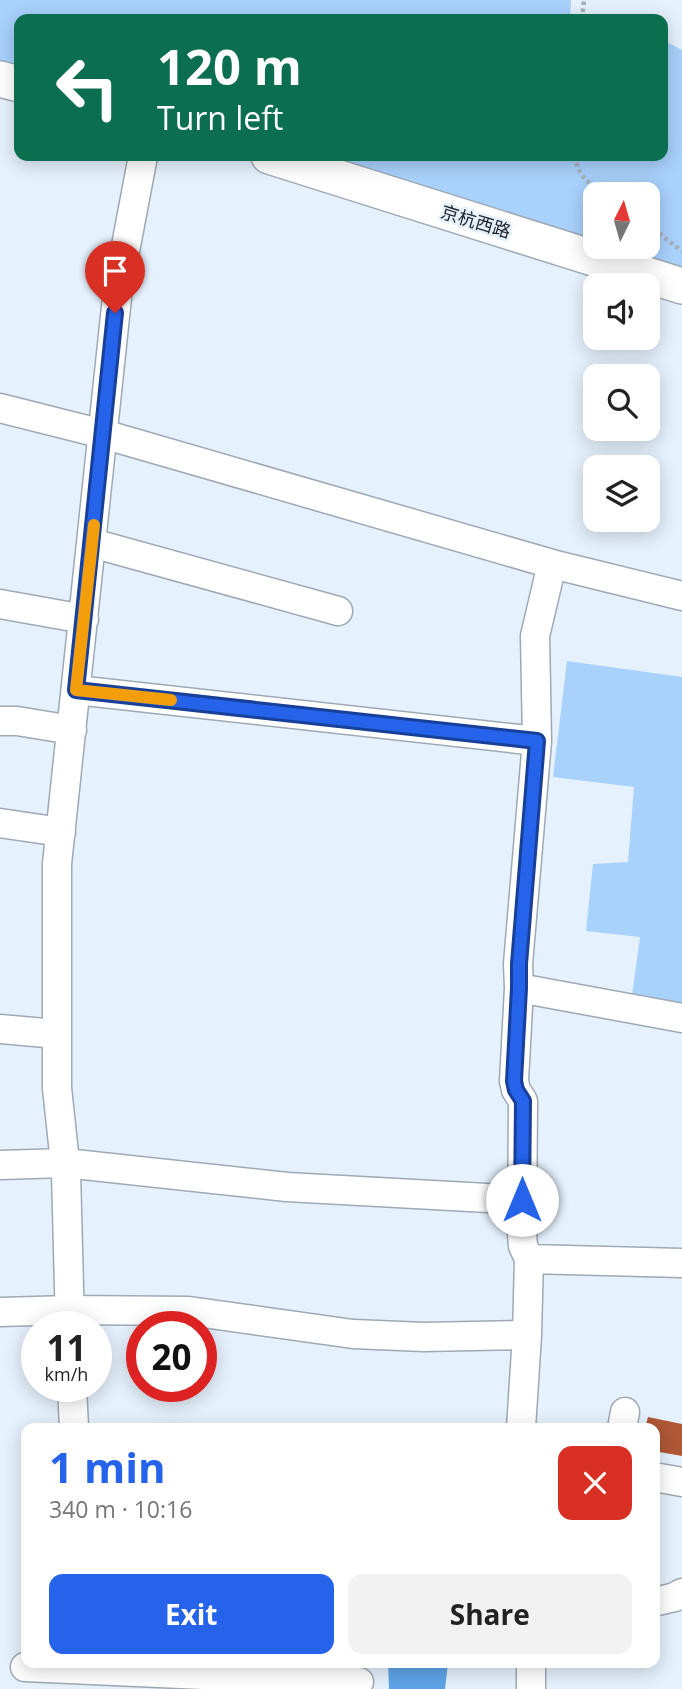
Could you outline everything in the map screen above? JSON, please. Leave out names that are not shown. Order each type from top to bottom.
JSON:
[{"type":"main road","name":"京杭西路","points":[[285,161],[682,286]]},
{"type":"street","points":[[70,1311],[65,1163],[57,1088],[57,864],[118,288],[142,161]]},
{"type":"street","points":[[0,408],[552,564],[682,596]]},
{"type":"street","points":[[92,543],[338,611]]},
{"type":"street","points":[[521,1423],[529,1259],[523,1246],[523,1101],[514,1081],[519,964],[537,741],[535,636],[552,564]]},
{"type":"street","points":[[0,604],[84,619]]},
{"type":"street","points":[[76,690],[537,741]]},
{"type":"street","points":[[0,721],[17,721],[72,730]]},
{"type":"street","points":[[0,822],[61,832]]},
{"type":"street","points":[[519,988],[682,1018]]},
{"type":"street","points":[[0,1029],[57,1034]]},
{"type":"street","points":[[0,1165],[65,1163],[287,1187],[522,1200]]},
{"type":"street","points":[[529,1259],[682,1263]]},
{"type":"street","points":[[112,1316],[189,1311],[353,1334],[424,1337],[519,1335]]},
{"type":"street","points":[[0,1312],[21,1314]]},
{"type":"street","points":[[73,1402],[74,1423]]},
{"type":"street","points":[[660,1478],[682,1482]]},
{"type":"street","points":[[660,1601],[682,1593]]},
{"type":"street","points":[[33,1668],[81,1674],[359,1682]]},
{"type":"street","points":[[531,1668],[531,1689]]},
{"type":"path","points":[[576,161],[588,182]]},
{"type":"path","points":[[660,235],[682,251]]},
{"type":"shaded area","points":[[0,0],[571,0],[570,14],[14,14],[14,74],[0,70]]},
{"type":"shaded area","points":[[668,43],[682,50],[682,270],[644,259],[660,259],[660,182],[583,182],[583,241],[310,161],[668,161]]},
{"type":"shaded area","points":[[567,661],[682,677],[682,1004],[632,995],[640,937],[586,931],[593,864],[628,862],[634,787],[553,777]]},
{"type":"shaded area","points":[[388,1668],[447,1668],[445,1689],[389,1689]]},
{"type":"building","points":[[648,1417],[682,1424],[682,1456],[660,1452],[660,1423],[646,1423]]},
{"type":"slow traffic","points":[[94,525],[76,690],[171,700]]},
{"type":"route","points":[[115,313],[76,690],[537,741],[519,964],[514,1081],[523,1101],[522,1200]]}]
